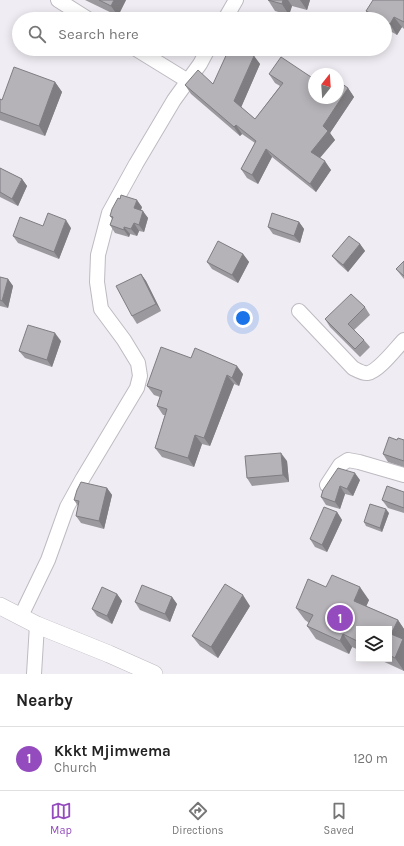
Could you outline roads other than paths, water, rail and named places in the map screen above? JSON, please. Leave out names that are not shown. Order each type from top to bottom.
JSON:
[{"type":"street","points":[[58,0],[77,12]]},
{"type":"street","points":[[229,12],[236,0]]},
{"type":"street","points":[[147,56],[188,81]]},
{"type":"street","points":[[21,616],[48,560],[67,507],[137,388],[140,376],[138,363],[124,340],[101,309],[97,282],[98,255],[109,212],[174,100],[204,56]]},
{"type":"street","points":[[299,312],[353,368],[362,372],[368,373],[379,367],[404,340]]},
{"type":"street","points":[[323,490],[340,465],[348,460],[404,475]]},
{"type":"street","points":[[0,606],[37,625],[154,674]]},
{"type":"street","points":[[34,674],[37,625]]},
{"type":"place","name":"Kkkt Mjimwema","points":[[340,618]]}]
